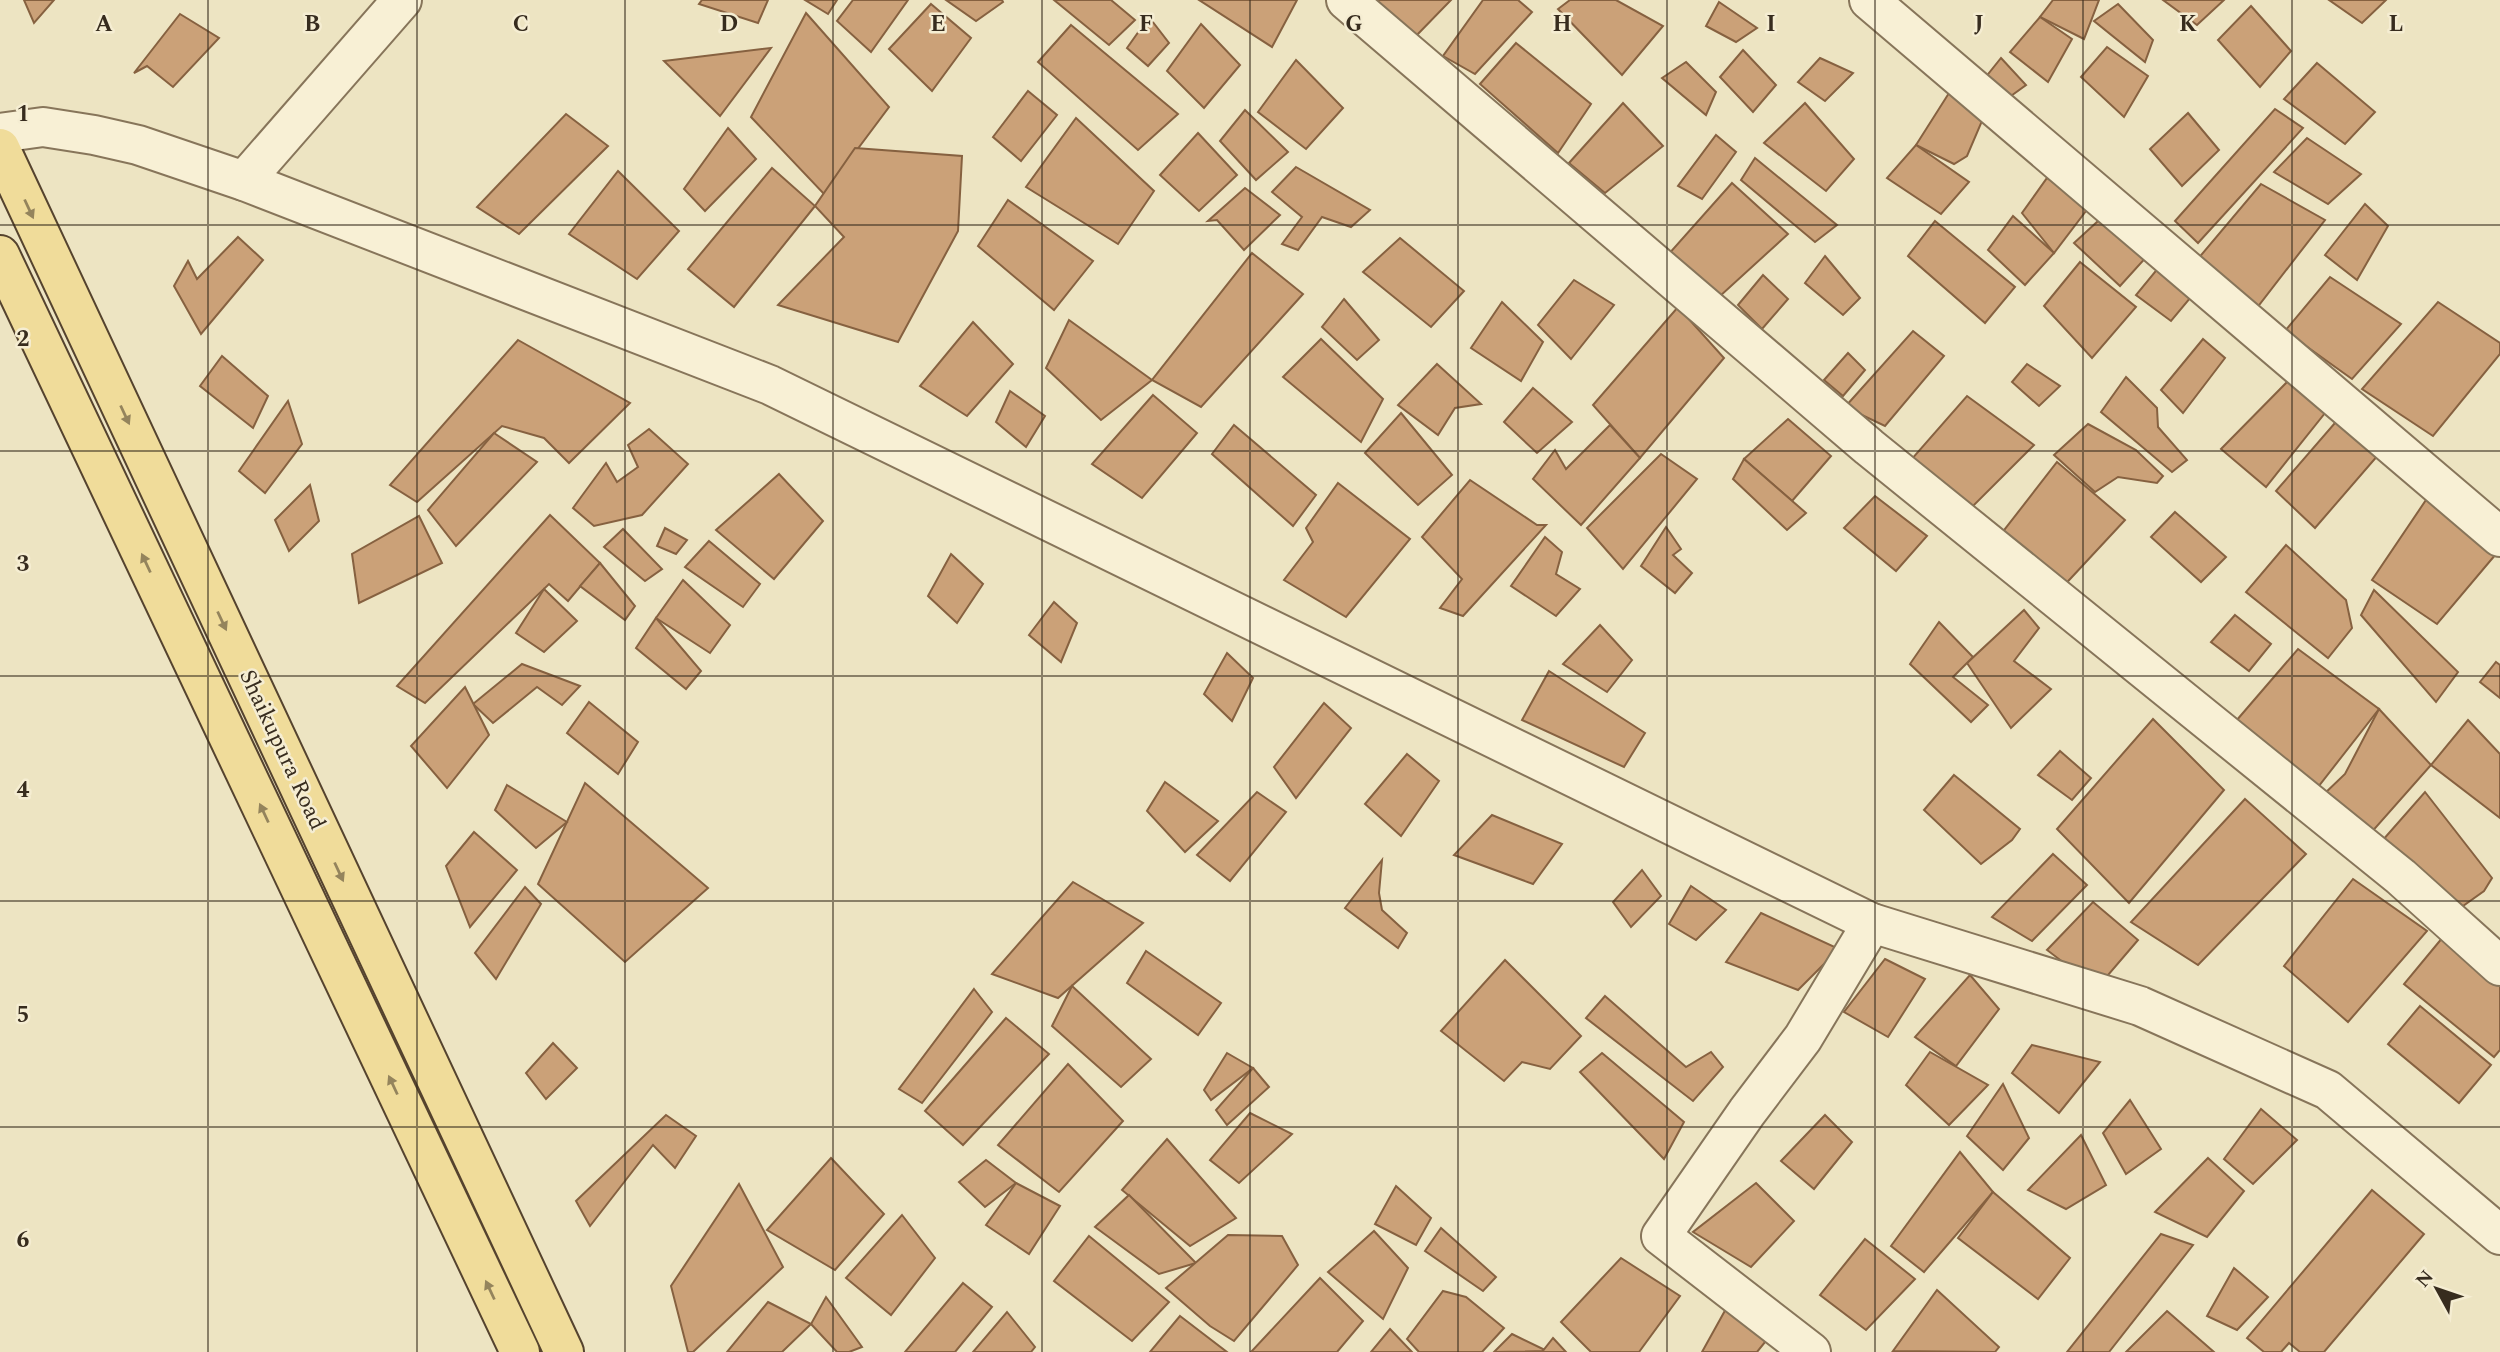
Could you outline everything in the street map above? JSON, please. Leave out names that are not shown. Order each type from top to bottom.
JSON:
[{"type":"main road","name":"Shaikupura Road","points":[[0,148],[564,1352]]},
{"type":"main road","name":"Shaikupura Road","points":[[0,255],[520,1352]]},
{"type":"street","points":[[244,181],[402,0]]},
{"type":"street","points":[[1346,0],[1869,447],[2400,877],[2500,966]]},
{"type":"street","points":[[1869,0],[2500,537]]},
{"type":"street","points":[[0,133],[43,127],[138,145],[244,181],[770,385],[1872,923],[2140,1006],[2328,1090],[2500,1235]]},
{"type":"street","points":[[1811,1352],[1661,1236],[1747,1112],[1803,1038],[1872,923]]},
{"type":"building","points":[[24,0],[54,0],[34,23]]},
{"type":"building","points":[[702,0],[768,0],[758,23],[699,4]]},
{"type":"building","points":[[805,0],[837,0],[828,14]]},
{"type":"building","points":[[853,0],[908,0],[871,52],[837,21]]},
{"type":"building","points":[[946,0],[1002,0],[1003,2],[976,21]]},
{"type":"building","points":[[1054,0],[1111,0],[1135,20],[1109,45]]},
{"type":"building","points":[[1199,0],[1297,0],[1272,47]]},
{"type":"building","points":[[1369,0],[1451,0],[1413,39]]},
{"type":"building","points":[[1483,0],[1518,0],[1532,12],[1475,74],[1443,56]]},
{"type":"building","points":[[1570,0],[1616,0],[1663,26],[1622,75],[1558,9]]},
{"type":"building","points":[[2053,0],[2099,0],[2084,39],[2040,17]]},
{"type":"building","points":[[2163,0],[2224,0],[2197,25]]},
{"type":"building","points":[[2329,0],[2386,0],[2362,23]]},
{"type":"building","points":[[1719,2],[1757,28],[1736,42],[1706,26]]},
{"type":"building","points":[[931,4],[971,38],[932,91],[889,49]]},
{"type":"building","points":[[2118,4],[2153,40],[2145,62],[2094,21]]},
{"type":"building","points":[[2251,6],[2291,51],[2260,87],[2218,40]]},
{"type":"building","points":[[806,13],[889,107],[824,194],[751,117]]},
{"type":"building","points":[[180,14],[219,38],[173,87],[147,66],[134,73]]},
{"type":"building","points":[[1149,17],[1169,43],[1148,66],[1127,48]]},
{"type":"building","points":[[2040,17],[2072,39],[2048,82],[2010,52]]},
{"type":"building","points":[[1201,24],[1240,65],[1204,108],[1167,71]]},
{"type":"building","points":[[1071,25],[1178,114],[1138,150],[1038,62]]},
{"type":"building","points":[[1516,43],[1591,104],[1558,153],[1480,84]]},
{"type":"building","points":[[2107,47],[2148,76],[2124,117],[2081,77]]},
{"type":"building","points":[[771,48],[720,116],[664,61]]},
{"type":"building","points":[[1743,50],[1776,85],[1753,112],[1720,77]]},
{"type":"building","points":[[1820,58],[1853,73],[1825,101],[1798,82]]},
{"type":"building","points":[[2001,58],[2026,85],[2004,101],[1985,78]]},
{"type":"building","points":[[1296,60],[1343,108],[1306,149],[1258,112]]},
{"type":"building","points":[[1686,62],[1716,92],[1706,115],[1662,78]]},
{"type":"building","points":[[2317,63],[2375,112],[2345,144],[2284,99]]},
{"type":"building","points":[[1028,91],[1057,115],[1021,161],[993,137]]},
{"type":"building","points":[[1949,93],[1985,114],[1967,156],[1954,164],[1916,145]]},
{"type":"building","points":[[1623,103],[1663,146],[1605,193],[1569,163]]},
{"type":"building","points":[[1805,103],[1854,159],[1826,191],[1764,143]]},
{"type":"building","points":[[2275,109],[2303,128],[2198,243],[2175,221]]},
{"type":"building","points":[[1245,110],[1288,152],[1256,180],[1220,141]]},
{"type":"building","points":[[2188,113],[2219,150],[2182,186],[2150,149]]},
{"type":"building","points":[[566,114],[608,146],[519,234],[477,207]]},
{"type":"building","points":[[1076,118],[1154,191],[1118,244],[1026,187]]},
{"type":"building","points":[[728,128],[756,159],[705,211],[684,189]]},
{"type":"building","points":[[1198,133],[1237,175],[1199,211],[1160,175]]},
{"type":"building","points":[[1716,135],[1736,152],[1702,199],[1678,186]]},
{"type":"building","points":[[2307,138],[2361,174],[2328,204],[2274,172]]},
{"type":"building","points":[[1916,145],[1969,182],[1941,214],[1887,178]]},
{"type":"building","points":[[855,148],[962,156],[958,231],[898,342],[778,305],[844,237],[815,206]]},
{"type":"building","points":[[1755,158],[1837,225],[1815,242],[1741,180]]},
{"type":"building","points":[[1296,167],[1370,210],[1351,227],[1322,217],[1298,250],[1282,244],[1302,217],[1272,192]]},
{"type":"building","points":[[772,168],[815,206],[734,307],[688,269]]},
{"type":"building","points":[[618,171],[679,231],[637,279],[569,234]]},
{"type":"building","points":[[2047,178],[2089,207],[2054,253],[2022,213]]},
{"type":"building","points":[[1732,183],[1788,234],[1719,297],[1667,256]]},
{"type":"building","points":[[2261,184],[2325,220],[2256,309],[2197,260]]},
{"type":"building","points":[[1245,188],[1280,215],[1244,250],[1217,220],[1208,221]]},
{"type":"building","points":[[1008,200],[1093,261],[1054,310],[978,246]]},
{"type":"building","points":[[2365,204],[2388,226],[2357,280],[2325,255]]},
{"type":"building","points":[[2109,211],[2149,254],[2120,286],[2074,243]]},
{"type":"building","points":[[2013,216],[2054,253],[2025,285],[1988,250]]},
{"type":"building","points":[[1935,221],[2015,287],[1985,323],[1908,256]]},
{"type":"building","points":[[238,237],[263,260],[201,334],[174,286],[188,261],[197,279]]},
{"type":"building","points":[[1400,238],[1464,291],[1431,327],[1363,272]]},
{"type":"building","points":[[1252,253],[1303,294],[1201,407],[1152,380]]},
{"type":"building","points":[[1825,256],[1860,298],[1843,315],[1805,283]]},
{"type":"building","points":[[2080,262],[2136,307],[2092,358],[2044,306]]},
{"type":"building","points":[[2159,267],[2196,291],[2171,321],[2136,295]]},
{"type":"building","points":[[1763,275],[1788,299],[1762,329],[1738,305]]},
{"type":"building","points":[[2330,277],[2401,324],[2352,379],[2285,331]]},
{"type":"building","points":[[1574,280],[1614,305],[1571,359],[1538,325]]},
{"type":"building","points":[[1344,299],[1379,340],[1357,360],[1322,327]]},
{"type":"building","points":[[1502,302],[1543,342],[1521,381],[1471,348]]},
{"type":"building","points":[[2438,302],[2500,343],[2500,354],[2433,436],[2362,389]]},
{"type":"building","points":[[1678,307],[1724,358],[1640,458],[1593,405]]},
{"type":"building","points":[[1069,320],[1152,380],[1101,420],[1046,368]]},
{"type":"building","points":[[973,322],[1013,364],[967,416],[920,386]]},
{"type":"building","points":[[1913,331],[1944,356],[1885,426],[1845,407]]},
{"type":"building","points":[[1321,339],[1383,399],[1361,442],[1283,377]]},
{"type":"building","points":[[2203,339],[2225,358],[2183,413],[2161,390]]},
{"type":"building","points":[[518,340],[630,403],[569,463],[544,438],[502,426],[417,502],[390,485]]},
{"type":"building","points":[[1848,353],[1865,370],[1843,396],[1824,380]]},
{"type":"building","points":[[222,356],[268,396],[253,428],[200,386]]},
{"type":"building","points":[[1437,364],[1481,404],[1455,408],[1438,435],[1398,405]]},
{"type":"building","points":[[2027,364],[2060,386],[2039,406],[2012,382]]},
{"type":"building","points":[[2126,377],[2157,408],[2158,427],[2187,460],[2172,472],[2101,412]]},
{"type":"building","points":[[2289,380],[2329,408],[2266,487],[2221,449]]},
{"type":"building","points":[[1533,388],[1572,422],[1537,453],[1504,422]]},
{"type":"building","points":[[1010,391],[1045,416],[1026,447],[996,422]]},
{"type":"building","points":[[1153,395],[1197,433],[1142,498],[1092,464]]},
{"type":"building","points":[[1967,396],[2034,445],[1971,508],[1910,461]]},
{"type":"building","points":[[288,401],[302,444],[265,493],[239,471]]},
{"type":"building","points":[[1401,413],[1452,475],[1418,505],[1365,453]]},
{"type":"building","points":[[2341,416],[2379,454],[2315,528],[2276,491]]},
{"type":"building","points":[[1788,419],[1831,456],[1792,501],[1744,459]]},
{"type":"building","points":[[2088,424],[2136,450],[2163,476],[2157,483],[2118,477],[2095,492],[2054,455]]},
{"type":"building","points":[[1234,425],[1316,495],[1293,526],[1212,454]]},
{"type":"building","points":[[1610,425],[1640,458],[1581,525],[1533,479],[1555,450],[1566,469]]},
{"type":"building","points":[[649,429],[688,464],[642,515],[594,526],[573,508],[606,463],[617,482],[638,467],[628,445]]},
{"type":"building","points":[[494,433],[537,462],[456,546],[428,510]]},
{"type":"building","points":[[1661,454],[1697,479],[1623,569],[1587,528]]},
{"type":"building","points":[[1744,459],[1806,513],[1787,530],[1733,479]]},
{"type":"building","points":[[2057,462],[2125,520],[2058,592],[1998,538]]},
{"type":"building","points":[[779,474],[823,521],[774,579],[716,530]]},
{"type":"building","points":[[1470,480],[1537,525],[1546,525],[1463,616],[1440,608],[1462,579],[1422,537]]},
{"type":"building","points":[[1338,483],[1410,539],[1346,617],[1284,580],[1313,542],[1306,528]]},
{"type":"building","points":[[310,485],[319,521],[289,551],[275,520]]},
{"type":"building","points":[[2430,494],[2496,554],[2437,624],[2372,580]]},
{"type":"building","points":[[1875,496],[1927,536],[1896,571],[1844,528]]},
{"type":"building","points":[[2175,512],[2226,557],[2201,582],[2151,537]]},
{"type":"building","points":[[550,515],[600,563],[568,601],[549,584],[425,703],[397,686]]},
{"type":"building","points":[[419,516],[442,563],[359,603],[352,554]]},
{"type":"building","points":[[1666,527],[1681,549],[1673,555],[1692,573],[1675,593],[1641,566]]},
{"type":"building","points":[[665,528],[687,540],[676,554],[657,546]]},
{"type":"building","points":[[623,529],[662,569],[645,581],[604,547]]},
{"type":"building","points":[[1545,537],[1562,552],[1556,574],[1580,589],[1556,616],[1511,586]]},
{"type":"building","points":[[709,541],[760,584],[743,607],[685,567]]},
{"type":"building","points":[[2286,545],[2346,600],[2352,628],[2328,658],[2246,592]]},
{"type":"building","points":[[951,554],[983,584],[957,623],[928,596]]},
{"type":"building","points":[[600,563],[635,606],[625,620],[580,586]]},
{"type":"building","points":[[683,580],[730,625],[710,653],[656,618]]},
{"type":"building","points":[[544,589],[577,621],[544,652],[516,633]]},
{"type":"building","points":[[2374,590],[2458,672],[2436,702],[2361,615]]},
{"type":"building","points":[[1054,602],[1077,623],[1061,662],[1029,635]]},
{"type":"building","points":[[2024,610],[2039,628],[2014,661],[2051,689],[2011,728],[1967,663]]},
{"type":"building","points":[[2235,615],[2271,644],[2249,671],[2211,642]]},
{"type":"building","points":[[656,618],[701,671],[686,689],[636,648]]},
{"type":"building","points":[[1939,622],[1973,657],[1953,677],[1988,705],[1971,722],[1910,664]]},
{"type":"building","points":[[1600,625],[1632,660],[1607,692],[1563,664]]},
{"type":"building","points":[[2298,649],[2379,709],[2311,796],[2230,728]]},
{"type":"building","points":[[1227,653],[1253,678],[1232,721],[1204,694]]},
{"type":"building","points":[[2496,662],[2500,665],[2500,698],[2480,682]]},
{"type":"building","points":[[522,664],[580,686],[562,705],[537,687],[493,723],[473,704]]},
{"type":"building","points":[[1549,671],[1645,733],[1624,767],[1522,720]]},
{"type":"building","points":[[465,687],[489,735],[447,788],[411,746]]},
{"type":"building","points":[[589,702],[638,742],[618,774],[567,733]]},
{"type":"building","points":[[1324,703],[1351,728],[1296,798],[1274,767]]},
{"type":"building","points":[[2379,709],[2431,765],[2370,834],[2320,798],[2345,774]]},
{"type":"building","points":[[2153,719],[2224,790],[2129,903],[2057,829]]},
{"type":"building","points":[[2468,720],[2500,754],[2500,818],[2431,765]]},
{"type":"building","points":[[2060,751],[2091,778],[2072,800],[2038,775]]},
{"type":"building","points":[[1407,754],[1439,781],[1401,836],[1365,804]]},
{"type":"building","points":[[1954,775],[2020,829],[2012,840],[1981,864],[1924,810]]},
{"type":"building","points":[[1165,782],[1218,821],[1185,852],[1147,811]]},
{"type":"building","points":[[585,783],[708,888],[625,962],[538,884]]},
{"type":"building","points":[[507,785],[567,822],[536,848],[495,810]]},
{"type":"building","points":[[1257,792],[1286,812],[1230,881],[1197,855]]},
{"type":"building","points":[[2425,792],[2492,878],[2484,891],[2456,911],[2382,841]]},
{"type":"building","points":[[2245,799],[2306,854],[2198,965],[2131,922]]},
{"type":"building","points":[[1492,815],[1562,844],[1533,884],[1454,855]]},
{"type":"building","points":[[474,832],[517,870],[470,927],[446,866]]},
{"type":"building","points":[[2053,854],[2087,885],[2032,941],[1992,917]]},
{"type":"building","points":[[1382,860],[1379,893],[1382,910],[1407,933],[1398,948],[1345,908]]},
{"type":"building","points":[[1642,870],[1661,896],[1631,927],[1613,902]]},
{"type":"building","points":[[2353,879],[2427,931],[2348,1022],[2284,966]]},
{"type":"building","points":[[1073,882],[1143,923],[1058,998],[992,974]]},
{"type":"building","points":[[1691,886],[1726,910],[1696,940],[1669,924]]},
{"type":"building","points":[[525,887],[541,904],[496,979],[475,953]]},
{"type":"building","points":[[2093,902],[2138,940],[2097,988],[2047,950]]},
{"type":"building","points":[[1761,913],[1839,949],[1798,990],[1726,962]]},
{"type":"building","points":[[2443,937],[2500,983],[2500,1050],[2494,1057],[2404,984]]},
{"type":"building","points":[[1146,951],[1221,1003],[1198,1035],[1127,983]]},
{"type":"building","points":[[1885,959],[1925,979],[1888,1037],[1844,1012]]},
{"type":"building","points":[[1505,960],[1581,1036],[1550,1069],[1522,1062],[1504,1081],[1441,1031]]},
{"type":"building","points":[[1970,975],[1999,1009],[1956,1066],[1915,1037]]},
{"type":"building","points":[[1072,986],[1151,1059],[1121,1087],[1052,1026]]},
{"type":"building","points":[[974,989],[992,1012],[922,1103],[899,1089]]},
{"type":"building","points":[[1605,996],[1686,1067],[1711,1052],[1723,1067],[1693,1101],[1586,1018]]},
{"type":"building","points":[[2420,1006],[2491,1065],[2459,1103],[2388,1044]]},
{"type":"building","points":[[1006,1018],[1049,1054],[963,1145],[925,1111]]},
{"type":"building","points":[[553,1043],[577,1068],[546,1099],[526,1073]]},
{"type":"building","points":[[2032,1045],[2100,1062],[2059,1113],[2012,1073]]},
{"type":"building","points":[[1930,1052],[1988,1085],[1949,1125],[1906,1085]]},
{"type":"building","points":[[1227,1053],[1253,1068],[1211,1100],[1204,1090]]},
{"type":"building","points":[[1602,1053],[1684,1122],[1664,1159],[1580,1072]]},
{"type":"building","points":[[1068,1064],[1123,1121],[1059,1192],[998,1145]]},
{"type":"building","points":[[1253,1068],[1269,1087],[1227,1125],[1216,1110]]},
{"type":"building","points":[[2003,1084],[2029,1138],[2003,1170],[1967,1136]]},
{"type":"building","points":[[2130,1100],[2161,1149],[2126,1174],[2103,1133]]},
{"type":"building","points":[[2261,1109],[2297,1140],[2253,1184],[2224,1159]]},
{"type":"building","points":[[1250,1113],[1292,1134],[1239,1183],[1210,1160]]},
{"type":"building","points":[[666,1115],[696,1136],[675,1168],[653,1145],[590,1226],[576,1201]]},
{"type":"building","points":[[1825,1115],[1852,1142],[1814,1189],[1781,1161]]},
{"type":"building","points":[[2081,1135],[2106,1185],[2066,1209],[2028,1190]]},
{"type":"building","points":[[1167,1139],[1236,1218],[1190,1246],[1122,1190]]},
{"type":"building","points":[[1960,1152],[1993,1192],[1924,1272],[1891,1246]]},
{"type":"building","points":[[831,1158],[884,1214],[835,1270],[767,1230]]},
{"type":"building","points":[[2208,1158],[2244,1191],[2207,1237],[2155,1212]]},
{"type":"building","points":[[986,1160],[1016,1183],[985,1207],[959,1182]]},
{"type":"building","points":[[1016,1183],[1060,1206],[1029,1254],[986,1225]]},
{"type":"building","points":[[1756,1183],[1794,1221],[1751,1267],[1693,1232]]},
{"type":"building","points":[[739,1184],[783,1267],[693,1352],[688,1352],[671,1286]]},
{"type":"building","points":[[1396,1186],[1431,1218],[1416,1245],[1375,1224]]},
{"type":"building","points":[[2372,1190],[2424,1234],[2324,1352],[2300,1352],[2289,1343],[2281,1352],[2264,1352],[2247,1338]]},
{"type":"building","points":[[1993,1192],[2070,1258],[2038,1299],[1958,1238]]},
{"type":"building","points":[[1129,1195],[1196,1263],[1159,1274],[1095,1227]]},
{"type":"building","points":[[902,1215],[935,1258],[891,1315],[846,1278]]},
{"type":"building","points":[[1441,1228],[1496,1277],[1483,1291],[1425,1251]]},
{"type":"building","points":[[1374,1231],[1408,1268],[1383,1319],[1328,1272]]},
{"type":"building","points":[[2161,1234],[2193,1245],[2109,1352],[2067,1352]]},
{"type":"building","points":[[1228,1235],[1282,1236],[1298,1265],[1234,1341],[1210,1326],[1166,1288]]},
{"type":"building","points":[[1089,1236],[1169,1302],[1132,1341],[1054,1281]]},
{"type":"building","points":[[1865,1239],[1915,1279],[1866,1330],[1820,1295]]},
{"type":"building","points":[[1621,1258],[1680,1296],[1639,1352],[1591,1352],[1561,1322]]},
{"type":"building","points":[[2234,1268],[2268,1297],[2237,1330],[2207,1316]]},
{"type":"building","points":[[1320,1278],[1363,1321],[1337,1352],[1251,1352]]},
{"type":"building","points":[[963,1283],[992,1307],[955,1352],[905,1352]]},
{"type":"building","points":[[1937,1290],[1999,1347],[1995,1352],[1893,1351]]},
{"type":"building","points":[[1443,1291],[1466,1297],[1504,1328],[1482,1352],[1419,1352],[1407,1339]]},
{"type":"building","points":[[826,1297],[862,1347],[849,1352],[837,1352],[811,1324]]},
{"type":"building","points":[[768,1302],[811,1324],[782,1352],[727,1352]]},
{"type":"building","points":[[1727,1307],[1770,1336],[1757,1352],[1702,1352]]},
{"type":"building","points":[[2167,1311],[2214,1352],[2126,1352]]},
{"type":"building","points":[[1007,1312],[1035,1347],[1031,1352],[973,1352]]},
{"type":"building","points":[[1180,1316],[1227,1352],[1150,1352]]},
{"type":"building","points":[[1390,1329],[1412,1352],[1371,1352]]},
{"type":"building","points":[[1512,1334],[1547,1351],[1494,1352]]},
{"type":"building","points":[[1553,1338],[1566,1352],[1542,1352]]}]
